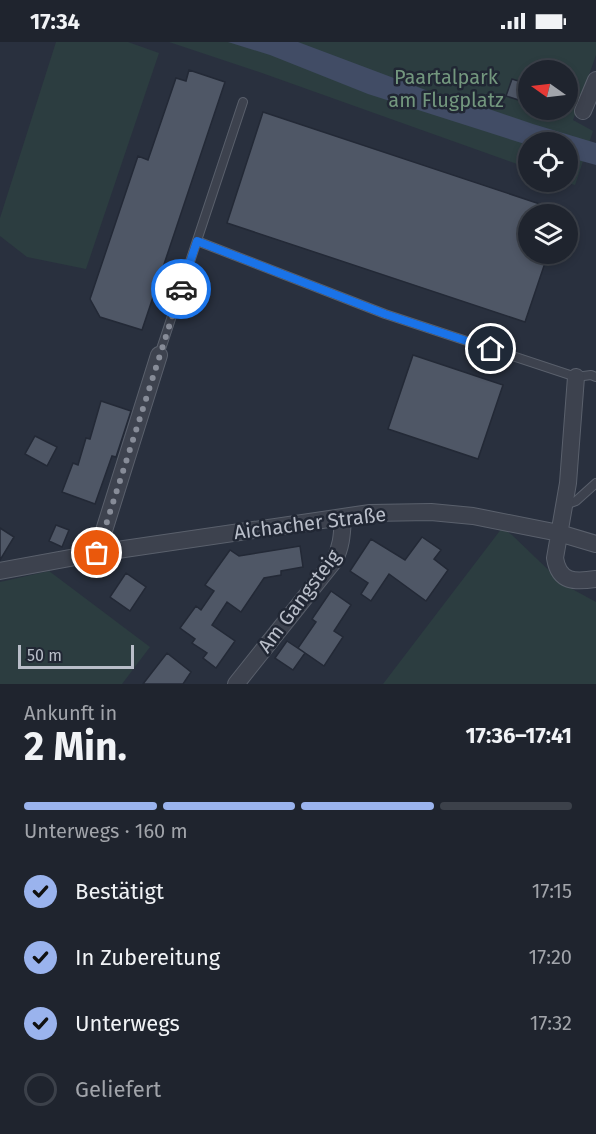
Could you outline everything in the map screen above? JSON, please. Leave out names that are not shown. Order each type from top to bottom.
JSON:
[{"type":"street","points":[[583,111],[596,80]]},
{"type":"street","points":[[97,553],[159,355]]},
{"type":"street","points":[[576,377],[568,483],[555,558],[557,569],[573,581],[596,579]]},
{"type":"street","name":"Aichacher Straße","points":[[0,571],[97,553],[370,513],[431,512],[473,516],[560,533],[596,544]]},
{"type":"street","name":"Am Gangsteig","points":[[240,683],[334,561],[341,543],[343,517]]},
{"type":"lane","points":[[159,355],[243,102]]},
{"type":"lane","points":[[197,241],[385,314],[576,377],[591,375],[596,377]]},
{"type":"lane","points":[[564,505],[576,501],[596,483]]},
{"type":"green space","points":[[56,42],[128,42],[159,53],[86,269],[27,257],[0,236],[0,218]]},
{"type":"green space","name":"Paartalpark am Flugplatz","points":[[169,42],[596,42],[596,55],[578,106],[578,60],[518,60],[518,120],[573,120],[593,131],[578,176],[578,132],[518,132],[518,164]]},
{"type":"green space","points":[[502,528],[563,584],[596,602],[596,684],[383,684]]},
{"type":"green space","points":[[49,571],[150,647],[122,684],[0,684],[0,582]]},
{"type":"water","points":[[228,42],[298,42],[431,92],[454,97],[560,132],[518,132],[518,142],[368,94],[270,55]]},
{"type":"water","points":[[578,138],[596,143],[596,165],[578,160]]},
{"type":"building","points":[[189,70],[225,82],[142,330],[100,317],[90,299],[138,156],[148,160],[176,78],[186,81]]},
{"type":"building","points":[[512,79],[518,81],[518,100],[506,96]]},
{"type":"building","points":[[263,112],[540,204],[518,204],[518,264],[545,264],[525,322],[227,223]]},
{"type":"building","points":[[413,355],[503,385],[478,459],[388,429]]},
{"type":"building","points":[[101,401],[131,411],[116,457],[112,456],[95,504],[62,492],[73,463],[78,465],[86,438],[90,439]]},
{"type":"building","points":[[35,436],[57,447],[47,466],[25,454]]},
{"type":"building","points":[[56,525],[69,530],[62,547],[49,541]]},
{"type":"building","points":[[0,528],[14,537],[0,560]]},
{"type":"building","points":[[422,537],[441,550],[434,559],[448,570],[426,601],[389,574],[371,601],[361,594],[368,583],[350,571],[371,539],[405,560]]},
{"type":"building","points":[[300,546],[303,567],[281,571],[281,575],[264,578],[241,612],[227,602],[212,625],[235,641],[216,668],[203,658],[207,653],[192,643],[195,639],[180,628],[196,606],[201,610],[214,591],[205,585],[230,550],[239,556]]},
{"type":"building","points":[[126,573],[146,587],[130,611],[110,597]]},
{"type":"building","points":[[331,591],[351,605],[334,631],[343,637],[324,666],[298,648],[316,622],[312,619]]},
{"type":"building","points":[[287,641],[305,653],[293,670],[275,658]]},
{"type":"building","points":[[167,653],[191,672],[183,684],[143,684]]},
{"type":"way so far","points":[[97,553],[181,289]]},
{"type":"route","points":[[181,289],[197,241],[385,314],[491,349]]}]
